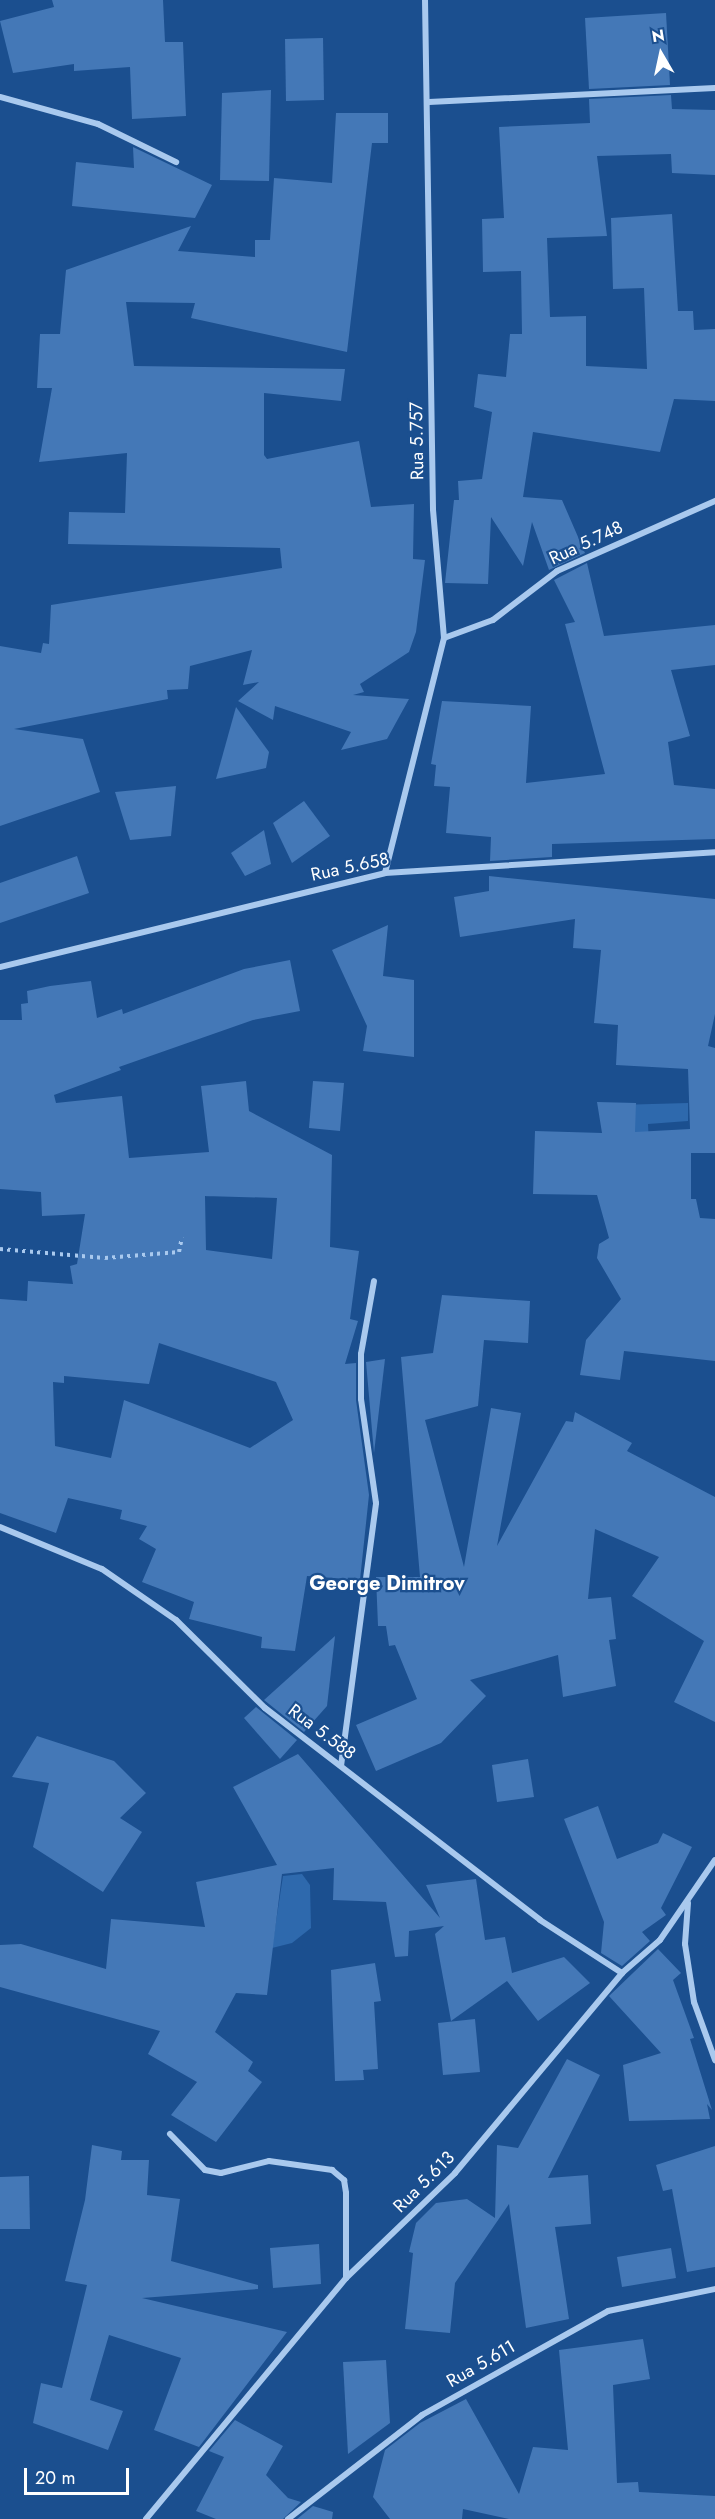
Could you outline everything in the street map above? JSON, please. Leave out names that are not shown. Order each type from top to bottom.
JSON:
[{"type":"street","name":"Rua 5.757","points":[[385,873],[444,638],[433,509],[429,102],[424,0]]},
{"type":"street","points":[[429,102],[715,88]]},
{"type":"street","points":[[0,97],[98,124],[176,162]]},
{"type":"street","name":"Rua 5.748","points":[[444,638],[492,621],[557,570],[715,501]]},
{"type":"street","name":"Rua 5.658","points":[[0,968],[385,873],[715,852]]},
{"type":"street","points":[[341,1766],[376,1503],[361,1399],[361,1354],[374,1281]]},
{"type":"street","name":"Rua 5.588","points":[[0,1527],[102,1569],[176,1620],[265,1708],[540,1920],[622,1973]]},
{"type":"street","name":"Rua 5.613","points":[[146,2519],[346,2278],[455,2173],[622,1973],[660,1940],[715,1860]]},
{"type":"street","points":[[688,1902],[685,1944],[694,2002],[715,2060]]},
{"type":"street","points":[[170,2134],[205,2170],[221,2173],[269,2161],[332,2170],[344,2180],[346,2193],[346,2278]]},
{"type":"street","name":"Rua 5.611","points":[[288,2519],[422,2415],[608,2311],[715,2289]]},
{"type":"path","points":[[0,1249],[105,1258],[179,1252],[182,1237]]},
{"type":"shaded area","points":[[688,1103],[688,1121],[648,1124],[651,1184],[617,1105]]},
{"type":"shaded area","points":[[302,1874],[310,1885],[311,1928],[292,1943],[272,1948],[283,1876]]},
{"type":"building","points":[[52,0],[163,0],[165,42],[183,42],[186,116],[132,119],[130,67],[74,71],[74,64],[13,73],[0,21],[54,7]]},
{"type":"building","points":[[666,13],[670,85],[589,89],[585,18]]},
{"type":"building","points":[[323,38],[324,100],[286,101],[285,39]]},
{"type":"building","points":[[271,90],[269,181],[220,180],[222,93]]},
{"type":"building","points":[[671,95],[672,109],[715,110],[715,175],[672,173],[671,154],[597,156],[607,236],[547,238],[550,317],[586,316],[586,366],[647,369],[644,288],[613,289],[611,218],[672,214],[678,311],[693,311],[694,330],[715,329],[715,401],[674,399],[660,452],[533,432],[523,497],[562,500],[585,553],[549,570],[532,522],[523,566],[491,517],[488,584],[445,583],[454,500],[459,500],[458,481],[482,479],[492,412],[474,407],[478,374],[506,377],[510,334],[522,334],[521,271],[483,272],[482,219],[504,218],[499,127],[590,123],[589,99]]},
{"type":"building","points":[[336,113],[388,113],[388,143],[372,143],[347,352],[191,318],[195,303],[126,302],[134,366],[345,369],[341,401],[264,393],[264,455],[267,459],[359,441],[371,507],[414,504],[413,559],[425,560],[416,632],[409,652],[360,684],[364,692],[353,695],[409,699],[387,739],[341,750],[351,732],[275,706],[273,720],[238,701],[259,682],[243,685],[252,650],[190,666],[188,689],[167,690],[168,699],[14,729],[83,739],[100,792],[0,826],[0,646],[41,653],[43,643],[49,644],[51,605],[282,568],[280,548],[68,544],[69,512],[125,513],[127,453],[39,462],[52,388],[37,388],[40,334],[60,334],[66,270],[191,226],[178,251],[255,257],[255,240],[270,240],[274,178],[332,183]]},
{"type":"building","points":[[133,147],[212,185],[195,218],[72,206],[76,162],[134,168]]},
{"type":"building","points":[[587,563],[604,636],[715,625],[715,665],[671,670],[690,736],[668,742],[674,785],[715,789],[715,839],[552,844],[552,857],[490,861],[491,837],[446,833],[450,787],[434,786],[436,765],[431,764],[442,701],[531,706],[526,783],[605,774],[565,624],[575,622],[554,580]]},
{"type":"building","points":[[236,707],[269,752],[266,768],[216,779]]},
{"type":"building","points":[[176,786],[171,836],[130,840],[115,792]]},
{"type":"building","points":[[304,801],[330,836],[292,863],[273,823]]},
{"type":"building","points":[[264,830],[271,864],[245,876],[231,853]]},
{"type":"building","points":[[77,856],[89,893],[0,923],[0,883]]},
{"type":"building","points":[[489,876],[715,899],[715,1014],[708,1046],[715,1048],[715,1153],[691,1153],[691,1199],[696,1199],[700,1218],[715,1219],[715,1361],[624,1351],[620,1380],[580,1375],[586,1340],[621,1299],[597,1258],[599,1244],[609,1238],[597,1195],[533,1194],[535,1131],[602,1133],[597,1102],[636,1103],[635,1132],[690,1129],[688,1069],[616,1065],[618,1025],[594,1023],[601,950],[573,948],[575,919],[460,937],[454,897],[489,891]]},
{"type":"building","points":[[388,925],[383,976],[414,980],[414,1057],[363,1051],[367,1026],[332,950]]},
{"type":"building","points":[[290,960],[300,1011],[253,1020],[119,1067],[121,1070],[54,1095],[56,1103],[122,1096],[129,1158],[209,1152],[201,1086],[246,1081],[249,1111],[332,1155],[330,1247],[359,1251],[350,1319],[358,1321],[345,1364],[356,1363],[356,1400],[369,1495],[360,1580],[307,1576],[295,1651],[261,1648],[262,1637],[189,1619],[194,1602],[142,1582],[156,1549],[139,1539],[147,1526],[120,1519],[122,1510],[68,1498],[56,1533],[0,1513],[0,1299],[27,1301],[28,1281],[73,1284],[70,1266],[77,1264],[85,1214],[42,1216],[41,1192],[0,1189],[0,1020],[22,1020],[21,1004],[28,1003],[27,991],[50,986],[91,981],[97,1018],[122,1009],[123,1014],[244,969]],"holes":[[[205,1196],[277,1198],[272,1259],[206,1250]],[[159,1343],[276,1382],[293,1420],[250,1448],[124,1400],[111,1458],[55,1446],[53,1382],[64,1383],[64,1376],[149,1384]]]},
{"type":"building","points":[[313,1081],[344,1083],[340,1131],[309,1128]]},
{"type":"building","points":[[442,1295],[530,1301],[528,1343],[484,1340],[478,1406],[425,1420],[464,1567],[491,1408],[521,1413],[497,1546],[566,1421],[573,1422],[575,1412],[632,1443],[627,1451],[715,1497],[715,1722],[674,1702],[704,1641],[632,1596],[659,1557],[595,1529],[588,1599],[611,1597],[616,1639],[609,1640],[616,1686],[563,1697],[558,1655],[470,1680],[486,1696],[441,1743],[376,1771],[356,1725],[417,1699],[395,1645],[389,1646],[386,1626],[378,1626],[376,1577],[420,1577],[401,1357],[433,1353]]},
{"type":"building","points":[[385,1359],[374,1453],[366,1362]]},
{"type":"building","points":[[335,1636],[327,1706],[304,1732],[264,1700]]},
{"type":"building","points":[[256,1707],[297,1740],[280,1759],[244,1718]]},
{"type":"building","points":[[37,1736],[114,1761],[146,1793],[120,1818],[142,1832],[103,1892],[33,1847],[49,1783],[12,1777]]},
{"type":"building","points":[[298,1754],[440,1918],[426,1885],[476,1879],[485,1940],[505,1937],[512,1973],[564,1957],[590,1983],[538,2021],[507,1981],[451,2021],[435,1934],[444,1926],[409,1931],[408,1956],[395,1957],[386,1902],[333,1900],[334,1868],[282,1874],[267,1995],[236,1993],[215,2032],[253,2062],[248,2071],[262,2082],[216,2142],[171,2115],[197,2082],[148,2054],[160,2031],[0,1987],[0,1945],[21,1944],[106,1969],[111,1919],[205,1927],[196,1882],[277,1865],[233,1787]]},
{"type":"building","points":[[528,1759],[534,1797],[497,1802],[492,1765]]},
{"type":"building","points":[[598,1806],[617,1859],[658,1843],[663,1833],[692,1847],[661,1908],[666,1915],[642,1932],[650,1941],[622,1966],[601,1953],[604,1922],[564,1819]]},
{"type":"building","points":[[658,1949],[681,1973],[673,1980],[694,2038],[690,2039],[712,2110],[707,2104],[710,2119],[629,2121],[623,2065],[661,2053],[609,1996]]},
{"type":"building","points":[[375,1963],[381,2001],[374,2002],[378,2069],[363,2070],[364,2080],[335,2081],[331,1970]]},
{"type":"building","points":[[475,2019],[480,2072],[443,2075],[438,2023]]},
{"type":"building","points":[[567,2059],[600,2075],[548,2178],[588,2175],[591,2224],[555,2227],[569,2319],[526,2328],[509,2204],[455,2283],[450,2333],[405,2329],[413,2253],[409,2252],[416,2223],[436,2203],[467,2199],[495,2218],[497,2145],[518,2148]]},
{"type":"building","points":[[92,2145],[122,2151],[121,2160],[149,2160],[147,2195],[180,2199],[171,2261],[258,2285],[258,2289],[142,2298],[287,2332],[199,2447],[154,2430],[181,2358],[109,2335],[90,2400],[123,2411],[108,2450],[33,2423],[41,2383],[62,2388],[87,2285],[65,2281],[85,2200]]},
{"type":"building","points":[[715,2146],[715,2267],[687,2272],[672,2189],[663,2191],[656,2165]]},
{"type":"building","points":[[29,2176],[30,2229],[0,2229],[0,2177]]},
{"type":"building","points":[[319,2244],[321,2284],[273,2288],[270,2248]]},
{"type":"building","points":[[671,2248],[676,2278],[622,2287],[617,2257]]},
{"type":"building","points":[[643,2339],[650,2379],[613,2385],[617,2483],[638,2482],[639,2492],[715,2496],[715,2519],[509,2519],[463,2509],[462,2519],[390,2519],[373,2497],[385,2450],[420,2423],[466,2399],[519,2494],[533,2447],[568,2450],[559,2350]]},
{"type":"building","points":[[386,2360],[390,2423],[348,2454],[343,2362]]},
{"type":"building","points":[[235,2420],[283,2446],[266,2475],[288,2498],[301,2502],[283,2519],[216,2519],[196,2511],[224,2457],[209,2451]]},
{"type":"building","points":[[313,2506],[333,2512],[332,2519],[297,2519]]},
{"type":"district","name":"George Dimitrov","points":[[387,1583]]}]
